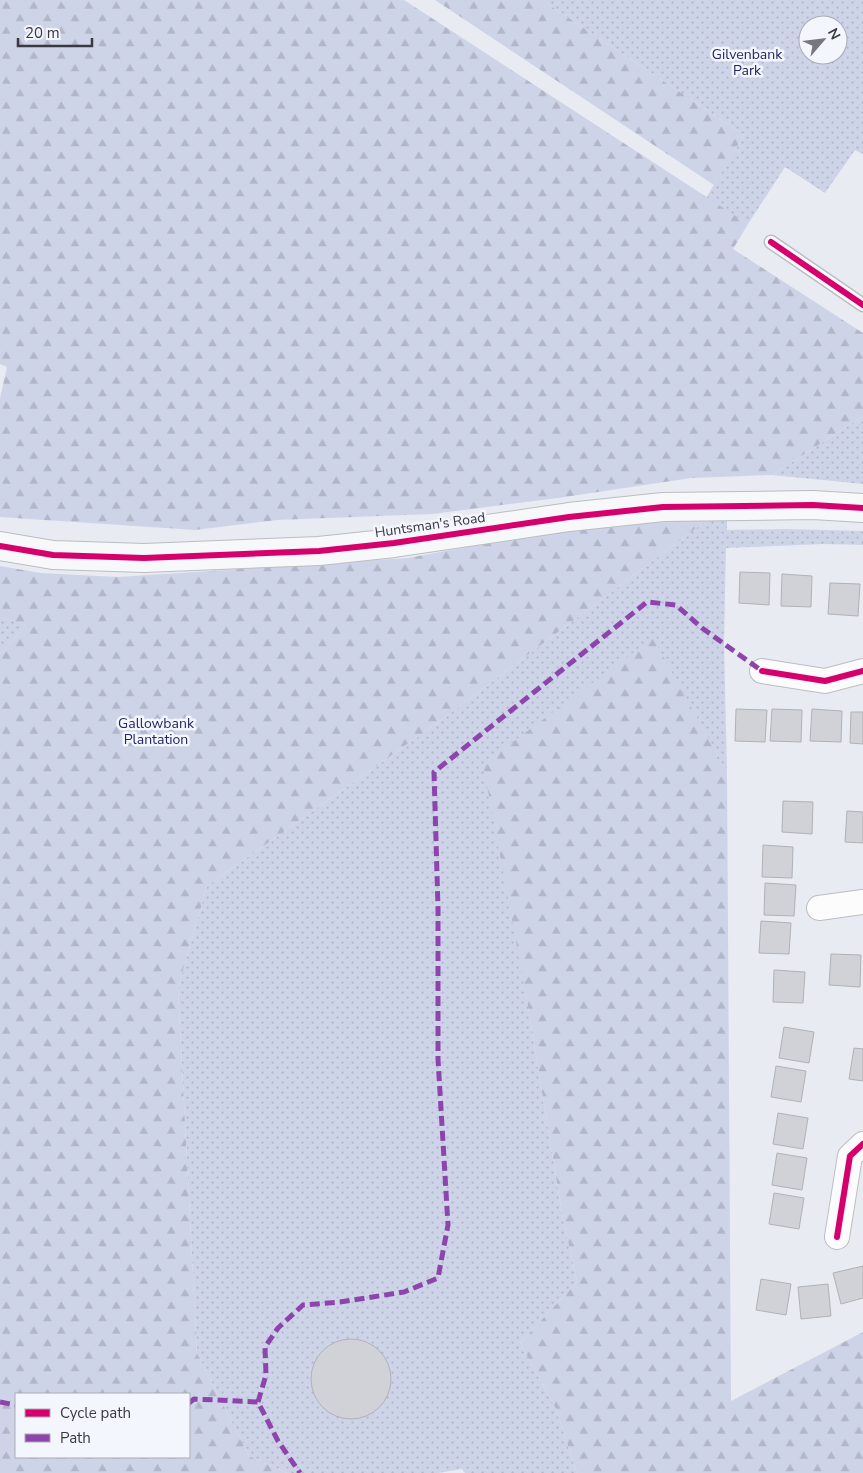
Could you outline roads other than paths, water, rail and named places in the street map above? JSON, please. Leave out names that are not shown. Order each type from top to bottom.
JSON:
[{"type":"street","name":"Huntsman's Road","points":[[0,546],[53,555],[144,558],[319,551],[394,543],[569,517],[663,507],[813,505],[863,508]]},
{"type":"street","points":[[762,671],[825,681],[863,671]]},
{"type":"street","points":[[819,908],[863,902]]},
{"type":"street","points":[[837,1237],[850,1156],[863,1144]]},
{"type":"lane","points":[[771,242],[863,304]]},
{"type":"park label","name":"Gilvenbank Park","points":[[747,62]]},
{"type":"park label","name":"Gallowbank Plantation","points":[[156,732]]}]
